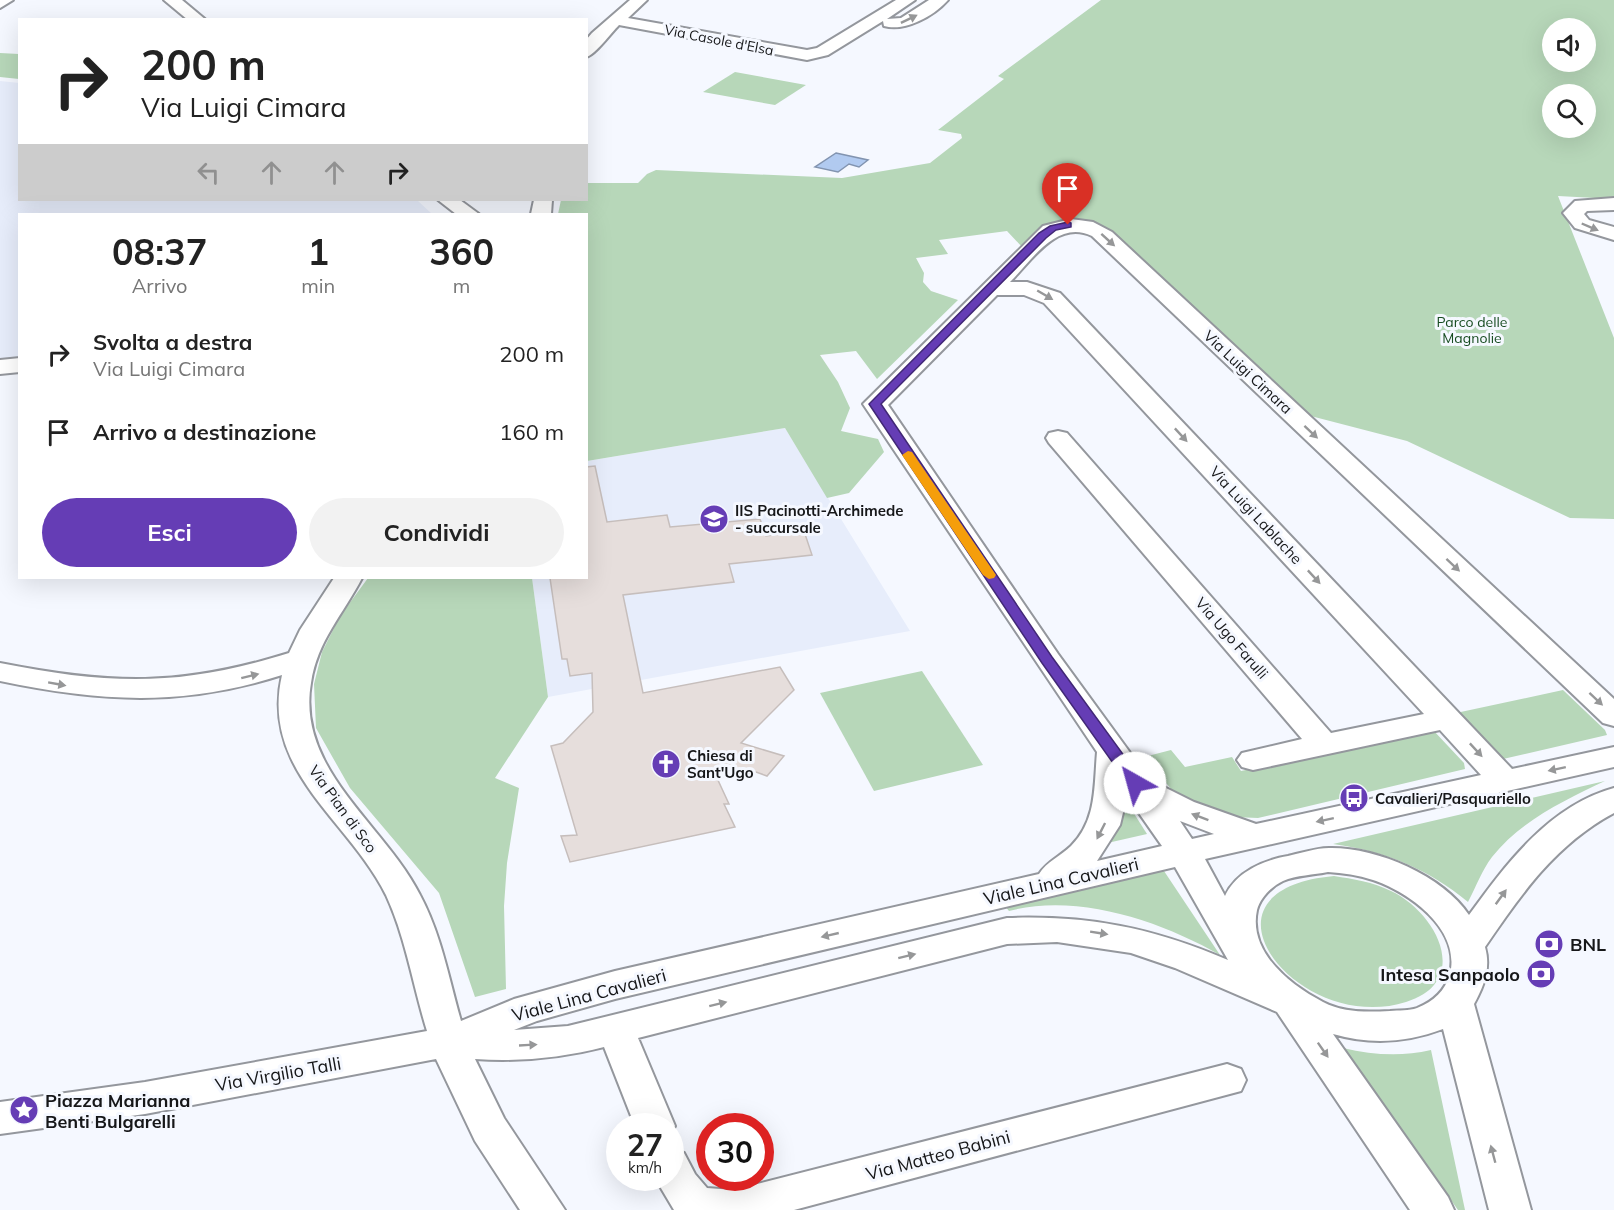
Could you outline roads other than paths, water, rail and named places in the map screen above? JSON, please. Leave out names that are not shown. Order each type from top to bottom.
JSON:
[{"type":"street","points":[[0,3],[5,0]]},
{"type":"street","points":[[172,0],[196,18]]},
{"type":"street","points":[[588,50],[615,20],[639,0]]},
{"type":"street","points":[[874,20],[907,0]]},
{"type":"street","points":[[874,20],[901,23],[940,0]]},
{"type":"street","name":"Via Casole d'Elsa","points":[[615,20],[799,55],[822,52],[874,20]]},
{"type":"street","points":[[450,201],[470,213]]},
{"type":"street","points":[[1614,204],[1582,205],[1573,213],[1582,224],[1614,234]]},
{"type":"street","name":"Via Luigi Cimara","points":[[1112,753],[875,404],[1053,228],[1077,225],[1100,232],[1614,716]]},
{"type":"street","name":"Via Luigi Lablache","points":[[989,290],[1027,288],[1044,292],[1052,298],[1504,780]]},
{"type":"street","points":[[0,368],[18,365]]},
{"type":"street","name":"Via Ugo Farulli","points":[[1058,438],[1324,745]]},
{"type":"street","name":"Via Pian di Sco","points":[[347,579],[322,616],[298,660],[295,716],[303,750],[331,796],[393,876],[419,929],[449,1042],[487,1130],[544,1210]]},
{"type":"street","points":[[0,672],[91,690],[158,691],[228,681],[298,660]]},
{"type":"street","points":[[1253,760],[1446,719]]},
{"type":"street","points":[[1112,753],[1184,852],[1218,914],[1250,965],[1267,984],[1290,1002],[1334,1021],[1381,1028],[1424,1021],[1455,1002],[1464,989],[1469,975],[1467,945],[1459,928],[1447,912],[1414,885],[1372,867],[1328,860],[1182,810],[1135,783]]},
{"type":"street","points":[[1044,885],[1075,863],[1101,833],[1112,791],[1112,753]]},
{"type":"street","name":"Viale Lina Cavalieri","points":[[449,1042],[514,1014],[559,999],[1184,852],[1614,757]]},
{"type":"street","points":[[1467,945],[1539,848],[1575,819],[1614,799]]},
{"type":"street","points":[[1250,965],[1241,949],[1237,933],[1240,903],[1247,891],[1258,880],[1281,868],[1308,861],[1328,860]]},
{"type":"street","name":"Viale Lina Cavalieri","points":[[449,1042],[532,1046],[568,1041],[992,934],[1034,929],[1087,931],[1132,940],[1188,958],[1290,1002]]},
{"type":"street","points":[[1290,1002],[1433,1210]]},
{"type":"street","points":[[1455,1002],[1486,1128],[1510,1210]]},
{"type":"street","points":[[616,1030],[650,1113]]},
{"type":"street","name":"Via Virgilio Talli","points":[[0,1118],[145,1098],[449,1042]]},
{"type":"street","name":"Via Matteo Babini","points":[[682,1191],[689,1200],[712,1210],[734,1208],[1227,1080]]},
{"type":"water","points":[[836,153],[868,160],[859,167],[849,164],[838,172],[815,167]]},
{"type":"place","name":"IIS Pacinotti-Archimede - succursale","points":[[714,519]]},
{"type":"place","name":"Chiesa di Sant'Ugo","points":[[666,764]]},
{"type":"place","name":"Cavalieri/Pasquariello","points":[[1354,798]]},
{"type":"place","name":"BNL","points":[[1549,944]]},
{"type":"place","name":"Intesa Sanpaolo","points":[[1541,974]]},
{"type":"place","name":"Piazza Marianna Benti Bulgarelli","points":[[24,1110]]},
{"type":"park label","name":"Parco delle Magnolie","points":[[1472,330]]}]
